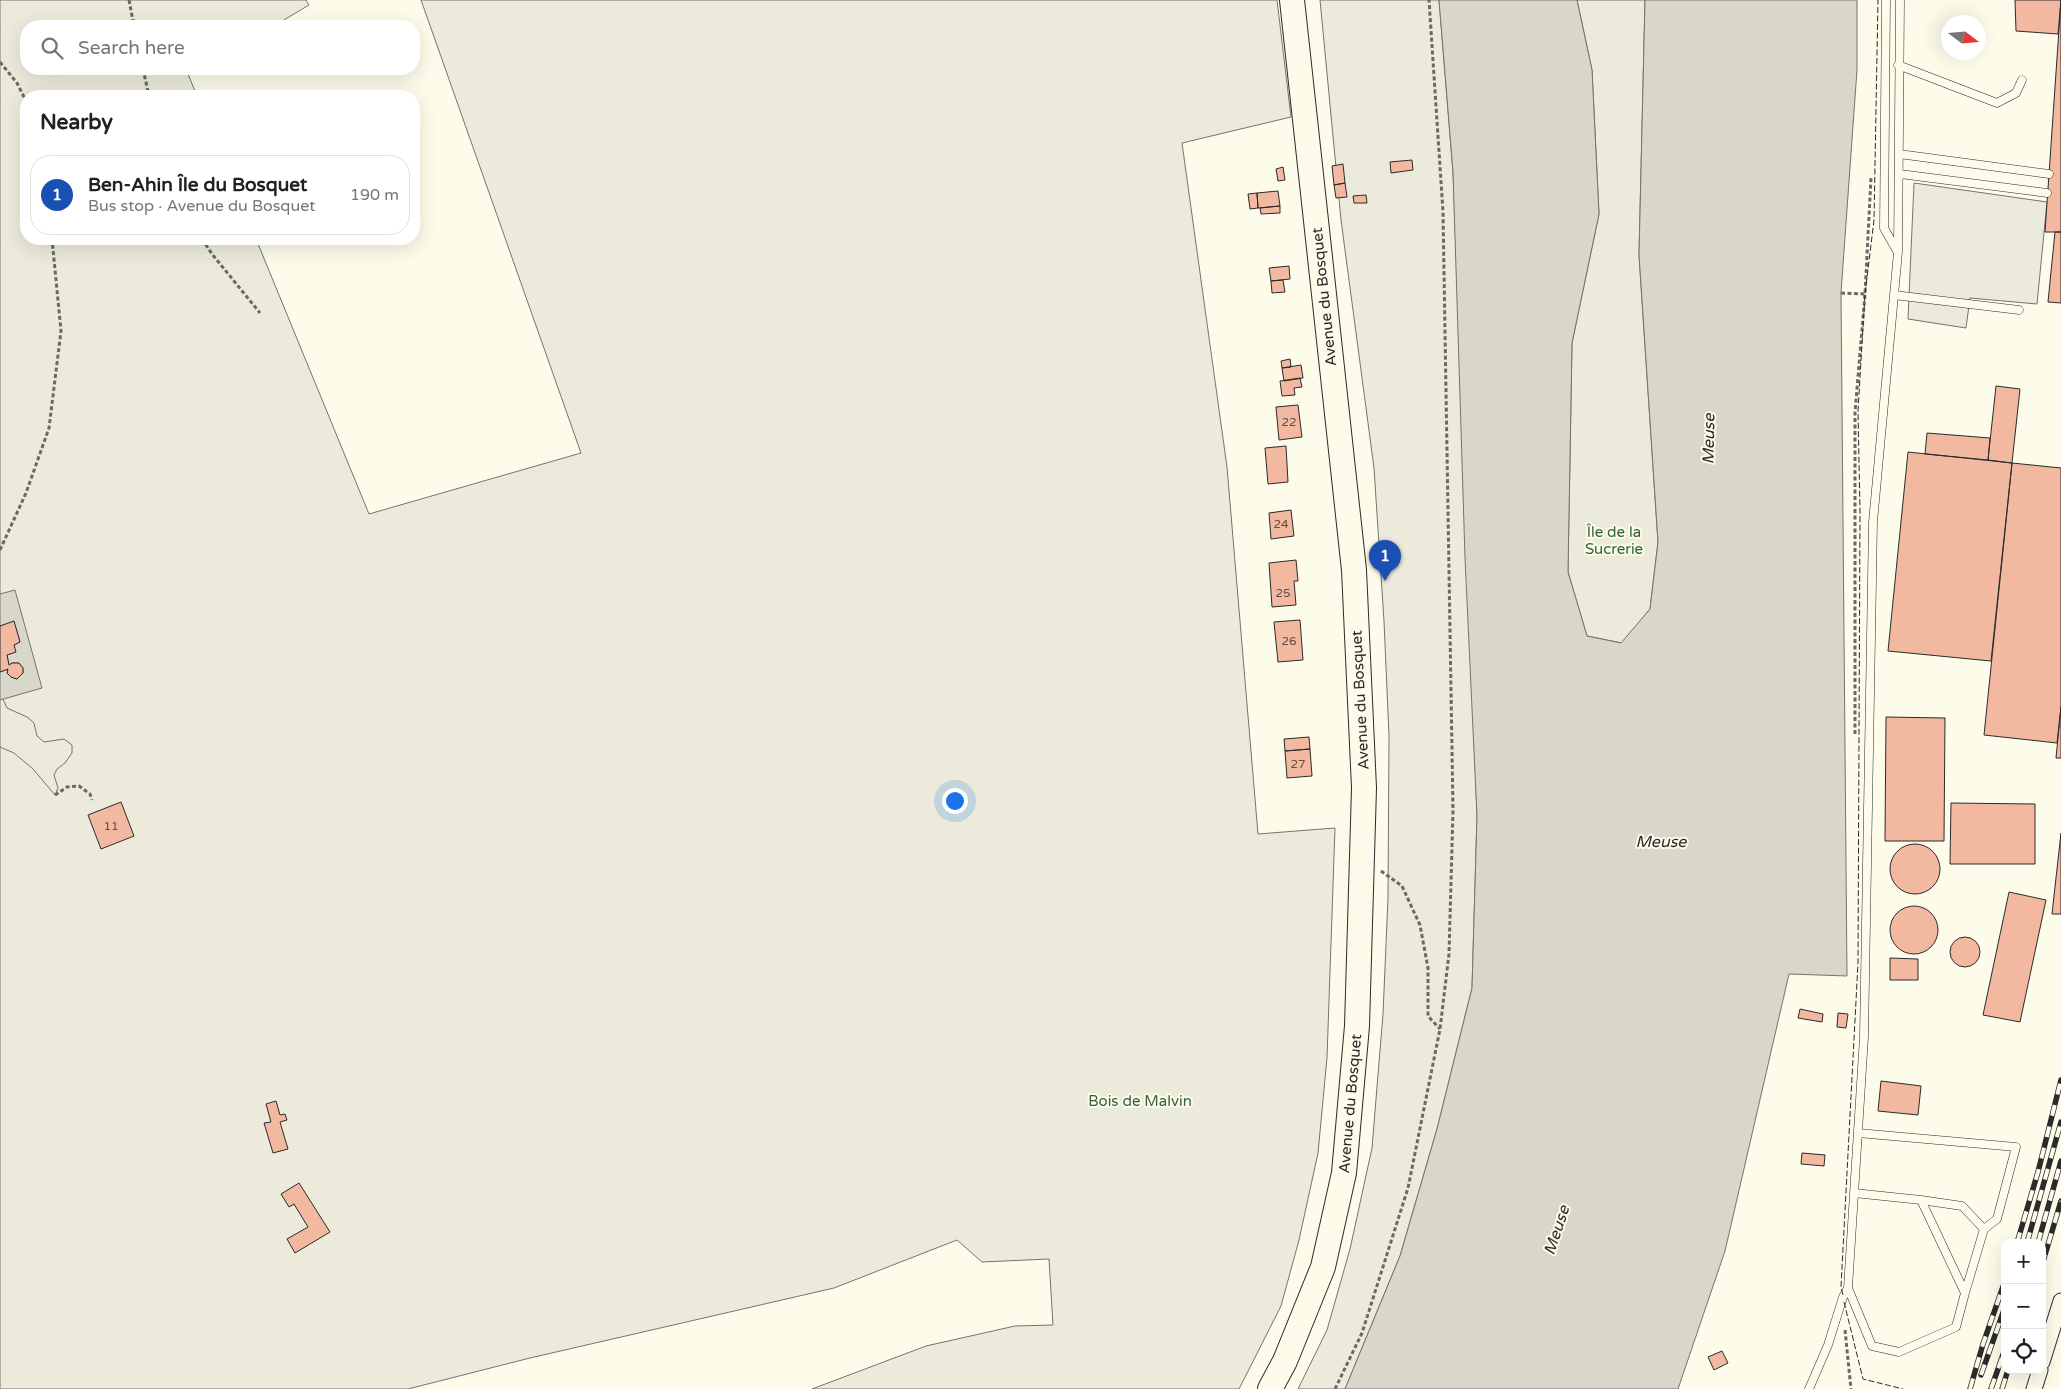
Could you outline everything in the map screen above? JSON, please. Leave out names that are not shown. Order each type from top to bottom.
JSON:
[{"type":"main road","name":"Avenue du Bosquet","points":[[1270,1389],[1285,1361],[1324,1267],[1344,1173],[1357,1026],[1364,788],[1354,570],[1292,0]]},
{"type":"street","points":[[2046,1349],[2061,1301]]},
{"type":"street","points":[[2034,1389],[2039,1374]]},
{"type":"lane","points":[[1886,0],[1884,228],[1898,252]]},
{"type":"lane","points":[[1809,1389],[1828,1345],[1848,1288],[1864,1027],[1873,522],[1898,252],[1900,0]]},
{"type":"lane","points":[[1898,65],[1998,103],[2016,93],[2022,80]]},
{"type":"lane","points":[[1899,154],[2049,174]]},
{"type":"lane","points":[[1900,174],[2047,193]]},
{"type":"lane","points":[[1894,295],[2019,310]]},
{"type":"lane","points":[[1848,1288],[1872,1346],[1899,1352],[1956,1326],[1984,1229],[1997,1219],[2016,1147],[1858,1133]]},
{"type":"lane","points":[[1854,1193],[1962,1206],[1984,1229]]},
{"type":"lane","points":[[1922,1200],[1965,1293]]},
{"type":"path","points":[[128,0],[133,20]]},
{"type":"path","points":[[1335,1389],[1362,1333],[1408,1188],[1440,1029],[1448,954],[1453,810],[1443,212],[1429,0]]},
{"type":"path","points":[[0,62],[20,90]]},
{"type":"path","points":[[144,75],[148,90]]},
{"type":"path","points":[[0,550],[26,493],[49,428],[61,331],[53,245]]},
{"type":"path","points":[[206,245],[260,313]]},
{"type":"path","points":[[1841,293],[1865,294]]},
{"type":"path","points":[[55,795],[67,787],[79,786],[90,794],[92,800]]},
{"type":"path","points":[[1362,858],[1402,886],[1420,925],[1428,968],[1428,1016],[1440,1029]]},
{"type":"path","points":[[1841,1306],[1851,1389]]},
{"type":"green space","name":"Bois de Malvin","points":[[0,0],[306,0],[309,5],[284,20],[20,20],[20,75],[188,75],[195,90],[20,90],[20,245],[258,245],[369,514],[581,453],[421,0],[1277,0],[1291,117],[1182,143],[1227,467],[1258,834],[1335,828],[1327,1058],[1318,1153],[1299,1240],[1281,1306],[1239,1389],[812,1389],[926,1346],[1015,1326],[1053,1325],[1049,1259],[982,1262],[957,1240],[834,1288],[530,1358],[408,1389],[0,1389]]},
{"type":"green space","points":[[1320,0],[1439,0],[1453,172],[1477,816],[1472,988],[1437,1129],[1400,1256],[1345,1389],[1298,1389],[1327,1330],[1350,1249],[1372,1148],[1383,1014],[1388,898],[1389,736],[1374,468],[1341,220]]},
{"type":"green space","name":"Île de la Sucrerie","points":[[1577,0],[1645,0],[1639,255],[1658,542],[1650,609],[1622,643],[1587,636],[1568,572],[1572,343],[1599,214],[1592,70]]},
{"type":"shaded area","points":[[1914,183],[2047,202],[2037,304],[1970,298],[1966,328],[1908,319]]},
{"type":"shaded area","points":[[0,697],[7,708],[27,717],[34,723],[37,736],[44,742],[64,739],[72,745],[72,753],[54,775],[58,788],[55,795],[33,769],[14,753],[0,747]]},
{"type":"water","name":"Meuse","points":[[1439,0],[1577,0],[1592,70],[1599,214],[1572,343],[1568,572],[1587,636],[1621,643],[1650,609],[1658,542],[1639,255],[1645,0],[1857,0],[1857,70],[1841,293],[1847,976],[1789,974],[1725,1251],[1678,1389],[1345,1389],[1400,1256],[1437,1129],[1472,988],[1477,816],[1465,558],[1453,172]]},
{"type":"water","points":[[15,590],[42,688],[0,700],[0,672],[8,669],[7,673],[17,679],[23,673],[23,668],[19,663],[9,665],[7,655],[15,652],[14,645],[20,642],[14,622],[0,626],[0,594]]},
{"type":"building","points":[[2015,0],[2061,0],[2058,34],[2016,31]]},
{"type":"building","points":[[2061,0],[2061,232],[2045,232]]},
{"type":"building","points":[[1412,160],[1413,170],[1391,173],[1390,162]]},
{"type":"building","points":[[1343,164],[1345,183],[1334,185],[1332,166]]},
{"type":"building","points":[[1283,167],[1285,180],[1278,181],[1276,169]]},
{"type":"building","points":[[1345,183],[1347,197],[1336,198],[1334,185]]},
{"type":"building","points":[[1278,191],[1280,206],[1258,208],[1257,193]]},
{"type":"building","points":[[1257,193],[1258,208],[1250,209],[1248,194]]},
{"type":"building","points":[[1366,195],[1367,203],[1354,203],[1353,196]]},
{"type":"building","points":[[1280,206],[1280,213],[1261,214],[1260,208]]},
{"type":"building","points":[[2055,232],[2061,232],[2061,303],[2048,302]]},
{"type":"building","points":[[1289,266],[1290,279],[1271,281],[1269,268]]},
{"type":"building","points":[[1283,280],[1285,292],[1272,293],[1271,281]]},
{"type":"building","points":[[1290,359],[1291,367],[1282,368],[1281,361]]},
{"type":"building","points":[[1301,365],[1303,378],[1284,381],[1282,368]]},
{"type":"building","points":[[1300,378],[1302,387],[1294,388],[1295,395],[1282,396],[1280,381]]},
{"type":"building","points":[[1996,386],[2020,389],[2012,463],[1988,460]]},
{"type":"building","points":[[1298,405],[1302,437],[1279,440],[1276,407]]},
{"type":"building","points":[[1927,433],[1990,438],[1988,460],[1925,454]]},
{"type":"building","points":[[1286,446],[1288,482],[1268,484],[1265,448]]},
{"type":"building","points":[[1908,452],[2012,463],[1991,661],[1888,651]]},
{"type":"building","points":[[2012,463],[2061,468],[2061,707],[2057,743],[1984,735]]},
{"type":"building","points":[[1291,510],[1294,536],[1271,539],[1269,513]]},
{"type":"building","points":[[1296,560],[1298,581],[1294,581],[1296,605],[1272,607],[1269,563]]},
{"type":"building","points":[[1300,620],[1303,660],[1278,662],[1274,622]]},
{"type":"building","points":[[14,621],[20,642],[14,645],[16,652],[7,655],[9,665],[19,663],[23,668],[23,673],[17,679],[7,673],[8,669],[0,672],[0,626]]},
{"type":"building","points":[[2061,707],[2061,758],[2056,758]]},
{"type":"building","points":[[1886,717],[1945,718],[1944,841],[1885,841]]},
{"type":"building","points":[[1309,737],[1310,749],[1285,751],[1284,739]]},
{"type":"building","points":[[1310,749],[1312,776],[1287,778],[1285,751]]},
{"type":"building","points":[[121,802],[134,836],[101,849],[88,815]]},
{"type":"building","points":[[1951,803],[2035,804],[2035,864],[1950,864]]},
{"type":"building","points":[[2061,833],[2061,914],[2052,914]]},
{"type":"building","points":[[1915,844],[1924,846],[1935,855],[1940,869],[1938,878],[1929,889],[1915,894],[1906,892],[1895,883],[1890,869],[1892,860],[1901,849]]},
{"type":"building","points":[[2009,892],[2046,900],[2020,1022],[1983,1015]]},
{"type":"building","points":[[1909,906],[1919,906],[1931,913],[1938,925],[1938,935],[1931,947],[1919,954],[1909,954],[1901,950],[1894,943],[1890,935],[1890,925],[1894,917],[1901,910]]},
{"type":"building","points":[[1965,937],[1971,938],[1979,946],[1979,958],[1971,966],[1965,967],[1959,966],[1951,958],[1950,952],[1951,946],[1959,938]]},
{"type":"building","points":[[1890,958],[1918,959],[1918,980],[1890,980]]},
{"type":"building","points":[[1800,1009],[1823,1014],[1822,1022],[1798,1018]]},
{"type":"building","points":[[1838,1013],[1848,1014],[1846,1028],[1837,1027]]},
{"type":"building","points":[[1881,1081],[1921,1086],[1918,1115],[1878,1111]]},
{"type":"building","points":[[276,1101],[280,1115],[285,1114],[287,1120],[280,1122],[288,1149],[273,1153],[264,1123],[271,1122],[266,1104]]},
{"type":"building","points":[[1802,1153],[1825,1155],[1824,1166],[1801,1164]]},
{"type":"building","points":[[299,1183],[330,1232],[295,1253],[287,1239],[308,1227],[294,1204],[289,1207],[281,1194]]},
{"type":"building","points":[[1722,1351],[1728,1363],[1714,1370],[1708,1357]]},
{"type":"railway","points":[[2018,1239],[2038,1172],[2061,1080]]},
{"type":"railway","points":[[2028,1239],[2061,1122]]},
{"type":"railway","points":[[2039,1239],[2061,1161]]},
{"type":"railway","points":[[2046,1252],[2061,1201]]},
{"type":"railway","points":[[1970,1389],[2004,1284]]},
{"type":"railway","points":[[1981,1375],[2001,1318]]},
{"type":"railway","points":[[1991,1389],[2001,1360]]},
{"type":"railway","points":[[2002,1389],[2007,1374]]},
{"type":"fence","points":[[1843,1295],[1841,1287],[1858,963],[1860,512],[1858,411],[1865,294],[1874,220],[1878,0]]},
{"type":"fence","points":[[1844,1302],[1863,1379],[1903,1389]]},
{"type":"place","name":"Ben-Ahin Île du Bosquet","points":[[1385,581]]}]
